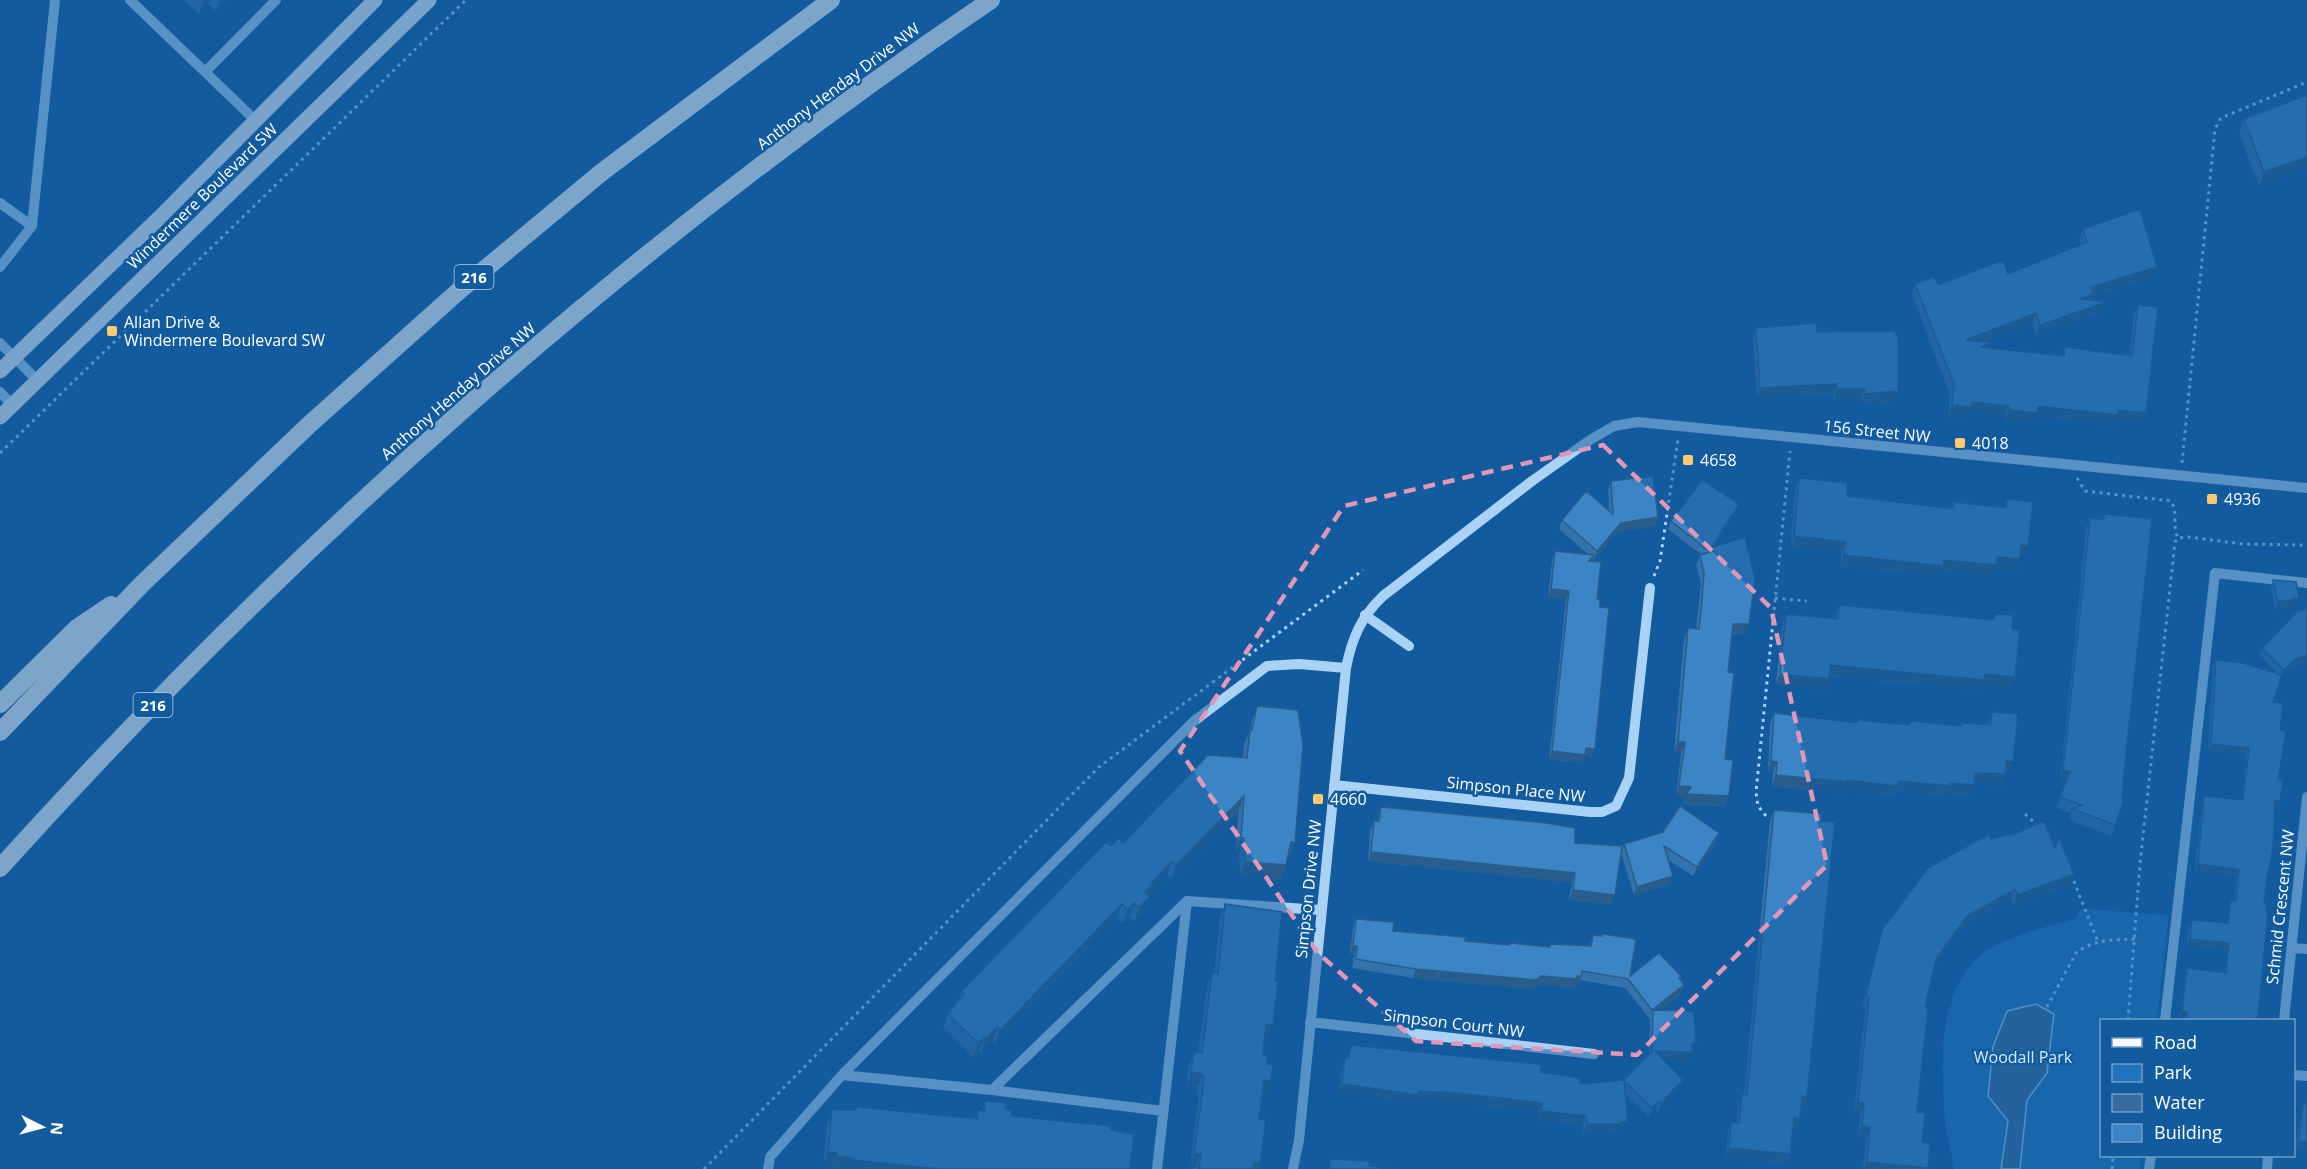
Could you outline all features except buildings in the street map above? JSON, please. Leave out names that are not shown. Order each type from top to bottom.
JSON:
[{"type":"highway","name":"216","points":[[0,732],[142,584],[311,423],[461,289],[602,172],[831,0]]},
{"type":"highway","name":"Anthony Henday Drive NW","points":[[0,868],[154,704],[312,548],[526,356],[804,134],[991,0]]},
{"type":"highway","points":[[0,704],[77,628],[142,584]]},
{"type":"main road","name":"Windermere Boulevard SW","points":[[0,371],[158,219],[375,0]]},
{"type":"main road","name":"Windermere Boulevard SW","points":[[0,417],[429,0]]},
{"type":"street","points":[[0,267],[32,226],[55,0]]},
{"type":"street","points":[[130,0],[255,120]]},
{"type":"street","points":[[206,71],[276,0]]},
{"type":"street","points":[[0,202],[32,226]]},
{"type":"street","points":[[0,343],[38,381]]},
{"type":"street","points":[[0,392],[12,405]]},
{"type":"street","name":"156 Street NW","points":[[1623,423],[1681,425],[2307,488]]},
{"type":"street","name":"Simpson Drive NW","points":[[1293,1169],[1299,1140],[1320,910],[1346,668],[1352,639],[1365,615],[1383,596],[1532,481],[1590,440],[1623,423]]},
{"type":"street","points":[[2165,1019],[2215,573],[2307,583]]},
{"type":"street","name":"Simpson Place NW","points":[[1334,785],[1590,812],[1602,812],[1616,806],[1629,778],[1650,588]]},
{"type":"street","points":[[1365,615],[1409,646]]},
{"type":"street","points":[[768,1169],[770,1156],[842,1075],[1194,721],[1267,666],[1288,663],[1346,668]]},
{"type":"street","name":"Schmid Crescent NW","points":[[2283,1019],[2307,797]]},
{"type":"street","points":[[992,1090],[1187,901],[1320,910]]},
{"type":"street","points":[[1157,1169],[1187,901]]},
{"type":"street","points":[[2292,948],[2307,949]]},
{"type":"street","name":"Simpson Court NW","points":[[1310,1022],[1594,1054]]},
{"type":"street","points":[[842,1075],[992,1090],[1163,1111]]},
{"type":"path","points":[[0,453],[466,0]]},
{"type":"path","points":[[2181,477],[2216,129],[2221,118],[2307,82]]},
{"type":"path","points":[[1650,588],[1660,561],[1681,425]]},
{"type":"path","points":[[1766,816],[1758,806],[1756,792],[1791,437]]},
{"type":"path","points":[[2073,466],[2081,488],[2085,491],[2171,501],[2175,509],[2174,530],[2178,538],[2172,552],[2140,864],[2128,1019]]},
{"type":"path","points":[[2178,538],[2189,537],[2242,544],[2307,545]]},
{"type":"path","points":[[704,1169],[1099,767],[1364,570]]},
{"type":"path","points":[[1775,598],[1807,601]]},
{"type":"path","points":[[2025,814],[2042,830]]},
{"type":"path","points":[[2067,864],[2090,916],[2098,942]]},
{"type":"path","points":[[2047,1007],[2076,953],[2098,942],[2135,939]]},
{"type":"highlighted area","points":[[1603,445],[1771,608],[1827,865],[1637,1055],[1416,1041],[1317,952],[1180,751],[1344,506]]},
{"type":"green space","name":"Woodall Park","points":[[2081,909],[2169,915],[2157,1019],[2100,1019],[2100,1157],[2141,1157],[2140,1169],[1953,1169],[1943,1097],[1943,1047],[1952,998],[1962,977],[1977,959],[1997,945],[2025,933],[2075,919]]},
{"type":"water","points":[[2036,1004],[2054,1014],[2047,1073],[2027,1100],[2020,1169],[2001,1169],[2008,1121],[1988,1096],[1993,1047],[2007,1011]]},
{"type":"place","name":"Allan Drive & Windermere Boulevard SW","points":[[112,331]]},
{"type":"place","name":"4018","points":[[1960,443]]},
{"type":"place","name":"4658","points":[[1688,460]]},
{"type":"place","name":"4936","points":[[2212,499]]},
{"type":"place","name":"4660","points":[[1318,799]]}]
